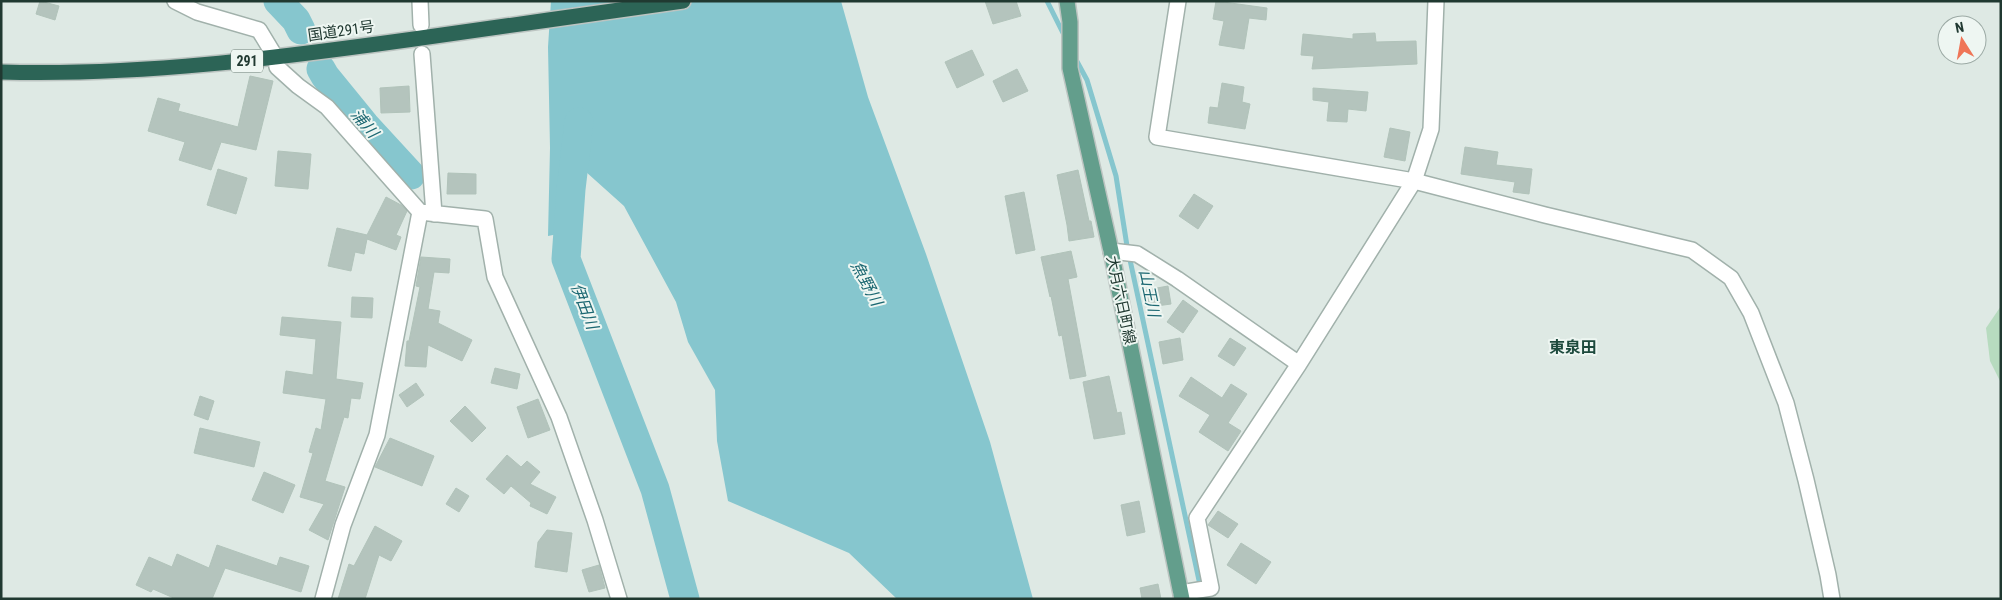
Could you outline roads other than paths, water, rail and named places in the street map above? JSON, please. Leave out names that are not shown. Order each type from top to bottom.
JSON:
[{"type":"highway","name":"国道291号","points":[[1,72],[88,72],[181,67],[276,58],[683,1]]},
{"type":"main road","name":"大月六日町線","points":[[1067,1],[1070,22],[1070,68],[1111,251],[1182,596]]},
{"type":"street","points":[[175,1],[197,12],[258,30],[276,58],[277,66],[298,86],[327,107],[427,213],[485,219],[495,277],[559,417],[595,520],[619,599]]},
{"type":"street","points":[[420,1],[421,25]]},
{"type":"street","points":[[1178,1],[1157,137],[1414,181],[1692,250],[1731,278],[1751,313],[1786,402],[1828,574],[1832,599]]},
{"type":"street","points":[[1182,596],[1211,588],[1197,518],[1299,364],[1414,181],[1431,129],[1436,1]]},
{"type":"street","points":[[323,599],[343,525],[377,435],[427,213],[422,54]]},
{"type":"street","points":[[1111,251],[1137,254],[1177,279],[1299,364]]},
{"type":"water","name":"魚野川","points":[[551,1],[841,1],[868,97],[926,254],[990,442],[1033,599],[897,599],[849,553],[728,501],[717,441],[715,390],[688,342],[676,302],[624,206],[566,154],[558,234],[548,236],[550,148],[548,47]]},
{"type":"waterway","name":"浦川","points":[[278,1],[296,20],[301,30]]},
{"type":"waterway","name":"山王川","points":[[1047,1],[1065,37]]},
{"type":"waterway","name":"山王川","points":[[1074,56],[1087,80],[1116,176],[1127,246],[1203,599]]},
{"type":"waterway","name":"浦川","points":[[321,69],[365,125],[411,175]]},
{"type":"waterway","name":"伊田川","points":[[579,122],[571,189],[566,259],[655,489],[685,599]]},
{"type":"district","name":"東泉田","points":[[1573,347]]}]
